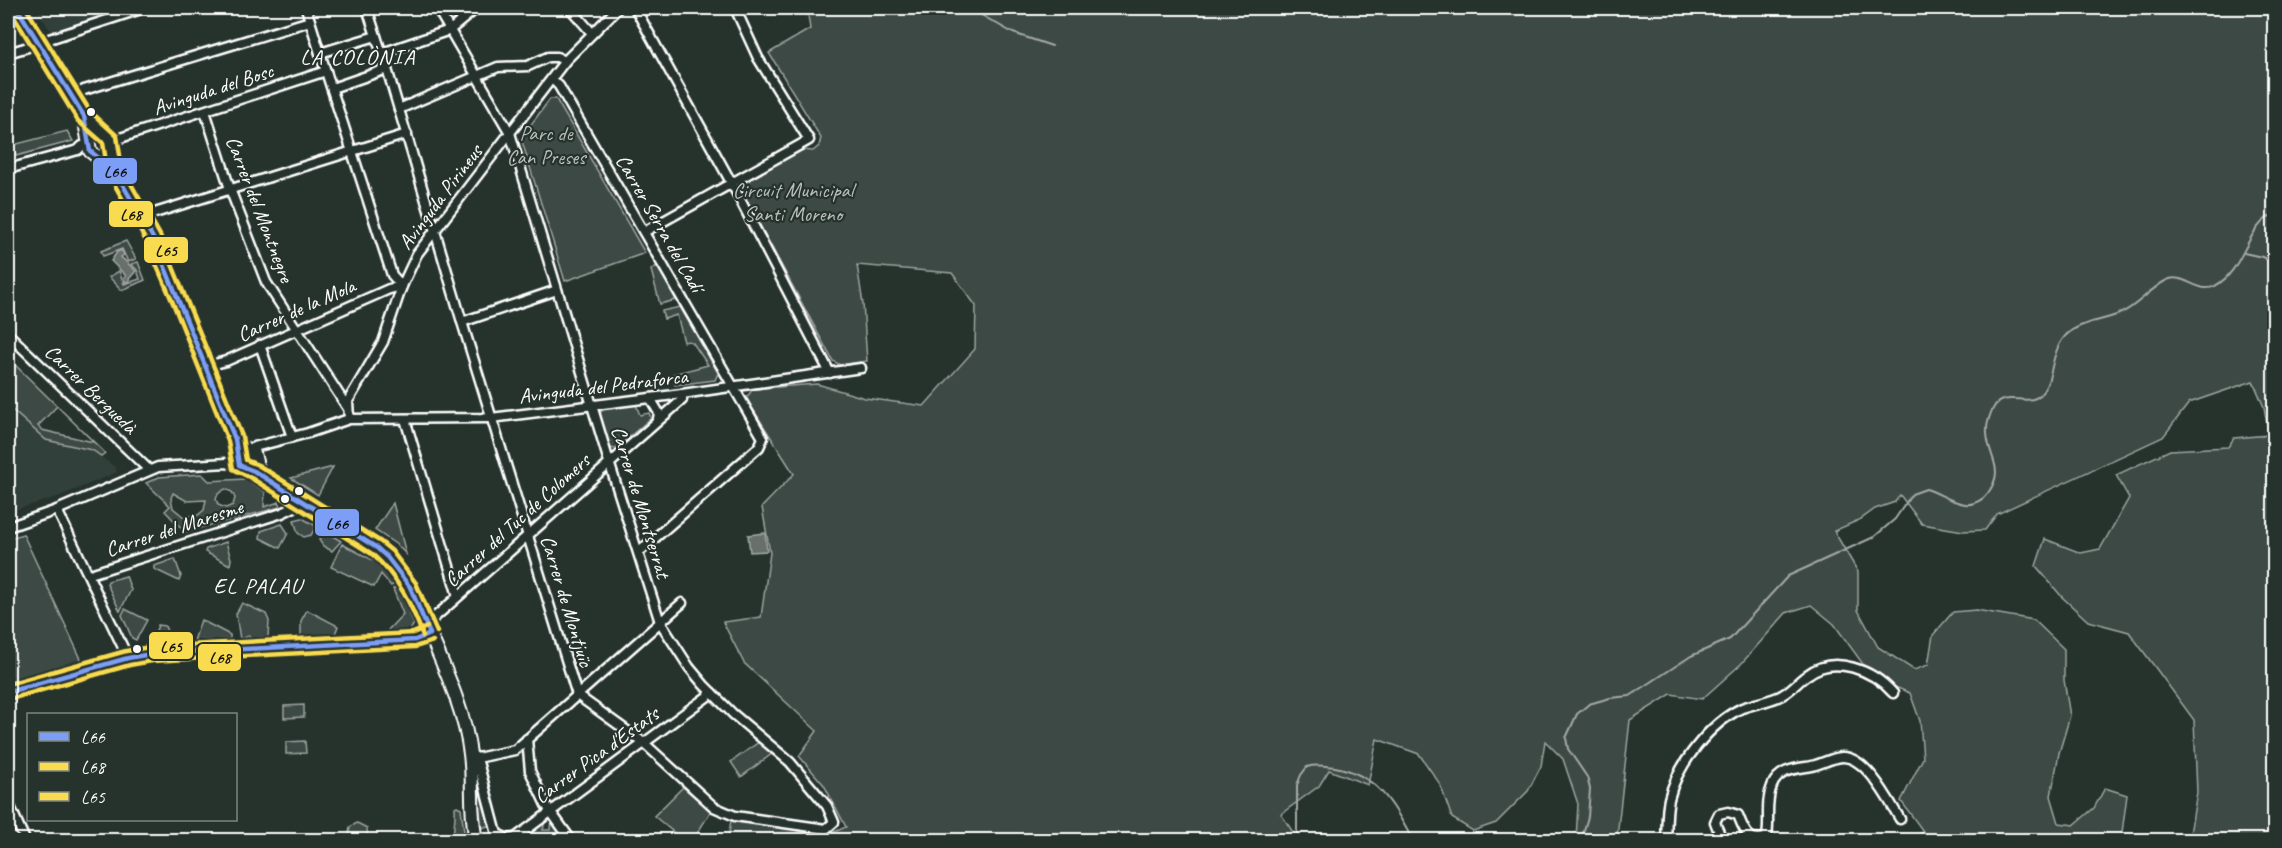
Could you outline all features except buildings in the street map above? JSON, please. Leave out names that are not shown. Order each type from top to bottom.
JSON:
[{"type":"street","points":[[17,8],[34,44],[74,97],[85,122],[88,148],[115,171]]},
{"type":"street","points":[[8,54],[144,8]]},
{"type":"street","points":[[306,8],[392,275],[402,286]]},
{"type":"street","name":"Carrer de Montjuïc","points":[[367,8],[577,694],[644,742],[714,807],[735,816],[814,828],[826,829],[831,825]]},
{"type":"street","name":"Carrer de Montserrat","points":[[437,8],[510,133],[609,462],[660,622],[689,667],[712,693],[790,762],[827,806],[834,822],[831,825]]},
{"type":"street","points":[[382,53],[450,30],[477,8]]},
{"type":"street","points":[[570,8],[592,33]]},
{"type":"street","name":"Avinguda Pirineus","points":[[347,407],[383,342],[402,286],[417,254],[565,62],[618,8]]},
{"type":"street","points":[[635,8],[732,184],[830,373]]},
{"type":"street","points":[[644,232],[809,140],[758,58],[735,8]]},
{"type":"street","points":[[74,97],[84,90],[310,21]]},
{"type":"street","points":[[320,53],[376,36]]},
{"type":"street","points":[[399,109],[498,67],[528,66],[548,57],[556,57],[565,62]]},
{"type":"street","points":[[332,88],[387,69]]},
{"type":"street","name":"Avinguda del Bosc","points":[[109,141],[326,71]]},
{"type":"street","name":"Carrer Serra del Cadí","points":[[552,79],[565,96],[763,438],[759,447],[639,552]]},
{"type":"street","name":"Carrer del Montnegre","points":[[205,111],[230,189],[266,282],[347,407]]},
{"type":"street","points":[[85,122],[109,141],[115,171],[142,217],[167,269],[235,439],[245,456],[266,478],[361,538],[392,560],[400,570],[454,690],[473,756],[471,818],[476,840]]},
{"type":"street","points":[[142,217],[407,134]]},
{"type":"street","points":[[88,148],[94,135],[109,141]]},
{"type":"street","points":[[8,169],[88,148],[106,155],[109,141]]},
{"type":"street","name":"Carrer de la Mola","points":[[205,362],[211,365],[218,363],[389,289],[402,286]]},
{"type":"street","points":[[462,322],[557,290]]},
{"type":"street","name":"Carrer Berguedà","points":[[8,334],[149,470]]},
{"type":"street","points":[[260,345],[292,437]]},
{"type":"street","name":"Avinguda del Pedraforca","points":[[349,419],[491,418],[678,395],[861,368]]},
{"type":"street","name":"Carrer del Tuc de Colomers","points":[[428,629],[458,596],[682,400],[678,395]]},
{"type":"street","points":[[650,398],[660,418]]},
{"type":"street","points":[[8,526],[57,510],[158,466],[245,456],[292,437],[349,419],[347,407]]},
{"type":"street","points":[[405,419],[458,596]]},
{"type":"street","name":"Carrer del Maresme","points":[[90,574],[282,513],[303,503]]},
{"type":"street","points":[[57,510],[90,574],[128,658]]},
{"type":"street","points":[[473,756],[515,750],[682,603]]},
{"type":"street","points":[[8,692],[128,658],[160,653],[418,640],[428,629]]},
{"type":"street","points":[[1666,840],[1669,801],[1675,781],[1686,762],[1712,728],[1727,716],[1743,708],[1778,697],[1808,674],[1828,666],[1862,669],[1885,683],[1893,693]]},
{"type":"street","points":[[8,686],[24,688]]},
{"type":"street","points":[[8,701],[24,688]]},
{"type":"street","name":"Carrer Pica d'Estats","points":[[473,756],[497,834],[508,839],[515,837],[712,693]]},
{"type":"street","points":[[527,739],[530,771],[546,806],[571,840]]},
{"type":"street","points":[[1722,840],[1715,822],[1719,814],[1728,812],[1738,815],[1747,835],[1751,838],[1760,840],[1767,837],[1768,797],[1772,784],[1779,776],[1789,770],[1817,766],[1829,760],[1842,758],[1856,761],[1877,782],[1900,819]]},
{"type":"street","points":[[8,802],[26,840]]},
{"type":"shaded area","points":[[35,8],[123,8],[51,31]]},
{"type":"shaded area","points":[[122,250],[124,255],[121,257],[136,271],[129,279],[130,281],[125,282],[126,276],[111,261],[117,252]]},
{"type":"shaded area","points":[[8,402],[46,440],[92,450],[115,467],[117,472],[60,496],[8,512]]},
{"type":"shaded area","points":[[765,533],[767,551],[750,552],[748,535]]},
{"type":"green space","name":"Circuit Municipal Santi Moreno","points":[[807,8],[2274,8],[2274,840],[2189,840],[2197,792],[2194,720],[2129,632],[2088,621],[2062,597],[2036,566],[2045,539],[2081,553],[2100,549],[2129,498],[2116,475],[2170,450],[2228,447],[2234,438],[2269,435],[2264,407],[2253,381],[2189,403],[2163,437],[1997,514],[1985,530],[1963,531],[1922,524],[1900,495],[1895,502],[1875,509],[1861,519],[1834,531],[1858,572],[1858,610],[1878,647],[1914,670],[1928,665],[1933,635],[1953,612],[1976,610],[2034,620],[2064,649],[2064,680],[2070,716],[2059,753],[2051,796],[2059,823],[2074,825],[2094,808],[2105,788],[2127,795],[2121,840],[1912,840],[1923,831],[1901,801],[1923,758],[1920,721],[1910,693],[1873,678],[1834,624],[1811,605],[1786,613],[1741,664],[1702,699],[1671,694],[1630,720],[1615,840],[1576,840],[1578,804],[1563,759],[1545,741],[1541,766],[1528,791],[1496,823],[1473,831],[1452,818],[1440,784],[1419,754],[1377,739],[1368,785],[1329,770],[1319,786],[1281,814],[1298,840],[728,840],[731,820],[830,834],[846,827],[824,785],[799,756],[817,731],[744,663],[723,622],[761,617],[770,553],[762,507],[794,474],[746,398],[753,389],[817,384],[865,398],[924,406],[975,349],[976,306],[952,273],[857,265],[863,304],[867,361],[840,365],[833,361],[741,190],[744,182],[801,150],[813,151],[819,146],[821,138],[769,53],[810,29]]},
{"type":"green space","name":"Parc de Can Preses","points":[[550,99],[556,99],[645,253],[565,281],[521,138]]},
{"type":"green space","points":[[67,131],[73,141],[16,156],[13,145]]},
{"type":"green space","points":[[126,241],[136,259],[128,262],[122,249],[103,256],[101,251]]},
{"type":"green space","points":[[138,262],[145,280],[122,290],[109,277],[119,271],[124,284],[140,279],[137,270],[131,264]]},
{"type":"green space","points":[[658,267],[676,300],[660,304],[651,270]]},
{"type":"green space","points":[[680,307],[718,373],[715,380],[675,385],[673,374],[708,365],[693,343],[684,342],[677,315],[664,319],[662,311]]},
{"type":"green space","points":[[8,358],[57,406],[38,426],[42,430],[93,441],[105,453],[101,456],[92,450],[46,440],[11,409],[8,402]]},
{"type":"green space","points":[[636,405],[640,415],[649,413],[651,418],[615,449],[609,448],[599,415],[603,409]]},
{"type":"green space","points":[[333,467],[318,495],[291,478]]},
{"type":"green space","points":[[202,474],[209,481],[246,479],[265,492],[264,507],[279,502],[280,507],[185,532],[165,511],[170,506],[146,483],[159,477]],"holes":[[[225,489],[232,492],[235,498],[233,505],[226,508],[218,505],[216,499],[218,494]],[[173,493],[187,501],[206,500],[204,510],[198,515],[184,517],[173,508],[171,498]]]},
{"type":"green space","points":[[393,503],[406,554],[375,530]]},
{"type":"green space","points":[[302,518],[316,526],[311,535],[304,537],[298,533],[294,520]]},
{"type":"green space","points":[[282,524],[288,533],[280,548],[260,538],[261,531]]},
{"type":"green space","points":[[324,531],[341,541],[332,551],[323,546],[319,540]]},
{"type":"green space","points":[[23,534],[82,661],[8,680],[8,539]]},
{"type":"green space","points":[[226,542],[231,559],[230,565],[205,552],[206,549]]},
{"type":"green space","points":[[342,544],[384,566],[396,583],[391,586],[381,574],[374,587],[331,567]]},
{"type":"green space","points":[[175,559],[181,576],[179,581],[154,569],[154,566]]},
{"type":"green space","points":[[126,576],[131,590],[120,611],[107,584],[108,581]]},
{"type":"green space","points":[[398,586],[414,624],[410,630],[387,631],[403,614],[393,589]]},
{"type":"green space","points":[[242,603],[266,614],[269,621],[268,637],[250,638],[249,636],[240,639],[236,614]]},
{"type":"green space","points":[[125,609],[147,620],[136,640],[132,638],[122,615]]},
{"type":"green space","points":[[307,610],[338,626],[335,634],[301,636],[301,621]]},
{"type":"green space","points":[[201,620],[230,635],[230,639],[194,641]]},
{"type":"green space","points":[[158,625],[165,626],[171,642],[151,644]]},
{"type":"green space","points":[[304,705],[304,717],[284,718],[284,706]]},
{"type":"green space","points":[[305,741],[306,753],[286,754],[286,742]]},
{"type":"green space","points":[[759,742],[773,753],[741,777],[731,762]]},
{"type":"green space","points":[[479,781],[490,825],[482,828],[478,797]]},
{"type":"green space","points":[[683,787],[711,811],[695,837],[677,835],[654,816]]},
{"type":"green space","points":[[455,807],[461,808],[465,840],[453,840]]},
{"type":"green space","points":[[551,817],[561,831],[549,840],[518,840],[545,821],[543,830],[550,830]]},
{"type":"green space","points":[[357,823],[367,828],[368,840],[348,840],[350,827]]},
{"type":"waterway","points":[[969,8],[1013,33],[1052,46]]},
{"type":"waterway","points":[[1581,840],[1588,817],[1590,789],[1587,777],[1568,749],[1566,738],[1577,714],[1589,704],[1610,698],[1630,696],[1691,656],[1730,639],[1788,576],[1874,537],[1895,519],[1912,494],[1926,489],[1960,503],[1972,504],[1981,500],[1988,493],[1996,477],[1987,430],[1993,410],[1998,402],[2004,400],[2029,400],[2040,395],[2048,382],[2058,346],[2067,334],[2080,326],[2125,311],[2154,288],[2173,278],[2203,288],[2215,286],[2233,270],[2257,228],[2274,214]]},
{"type":"waterway","points":[[2244,253],[2262,257],[2274,263]]},
{"type":"waterway","points":[[1297,840],[1297,785],[1307,767],[1317,765],[1350,771],[1372,783],[1390,802],[1411,837],[1420,840],[1444,840]]},
{"type":"transit line","name":"L66","points":[[17,8],[84,116],[90,151],[115,171],[153,238],[235,439],[239,465],[254,471],[377,548],[387,557],[410,587],[430,634]]},
{"type":"transit line","name":"L65","points":[[26,8],[90,111],[117,136],[122,168],[160,235],[242,436],[246,460],[258,465],[392,551],[416,583],[437,632]]},
{"type":"transit line","name":"L68","points":[[11,12],[78,121],[103,143],[108,173],[146,241],[173,303],[228,441],[233,469],[372,554],[403,592],[423,636]]},
{"type":"transit line","name":"L65","points":[[8,684],[126,651],[150,647],[413,633],[427,627]]},
{"type":"transit line","name":"L66","points":[[8,692],[128,658],[151,654],[415,640],[430,634]]},
{"type":"transit line","name":"L68","points":[[10,699],[130,665],[152,661],[415,647],[433,641]]},
{"type":"district","name":"LA COLÒNIA","points":[[358,57]]},
{"type":"district","name":"EL PALAU","points":[[258,586]]}]
